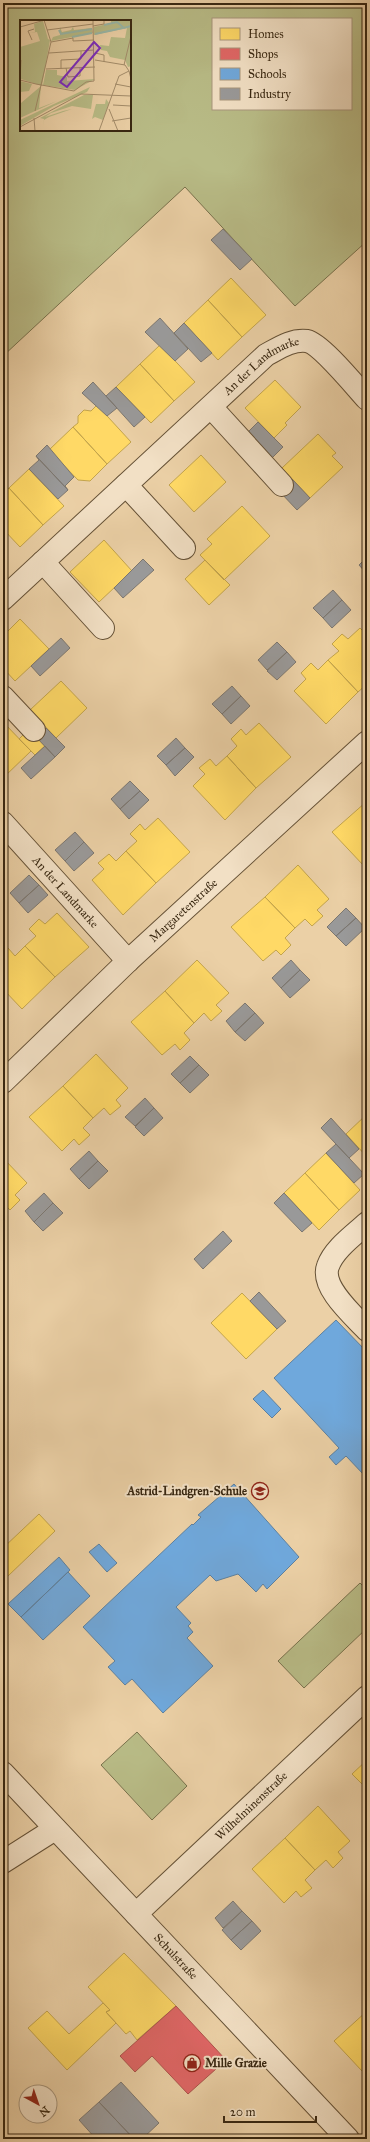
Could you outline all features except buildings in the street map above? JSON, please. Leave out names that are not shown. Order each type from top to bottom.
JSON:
[{"type":"street","name":"An der Landmarke","points":[[3,599],[211,407],[266,354],[290,342],[308,341],[320,349],[367,399]]},
{"type":"street","name":"An der Landmarke","points":[[211,407],[282,485]]},
{"type":"street","points":[[126,485],[184,548]]},
{"type":"street","points":[[43,562],[103,628]]},
{"type":"street","points":[[3,697],[34,730]]},
{"type":"street","name":"Margaretenstraße","points":[[3,1082],[128,961],[367,742]]},
{"type":"street","name":"An der Landmarke","points":[[3,824],[128,961]]},
{"type":"street","points":[[367,1223],[340,1248],[327,1267],[327,1280],[336,1296],[367,1330]]},
{"type":"street","name":"Wilhelminenstraße","points":[[136,1914],[367,1697]]},
{"type":"street","name":"Schulstraße","points":[[3,1773],[348,2139]]},
{"type":"street","points":[[3,1862],[55,1829]]},
{"type":"green space","points":[[3,3],[367,3],[367,241],[295,306],[185,187],[3,356]]},
{"type":"green space","points":[[360,1583],[367,1590],[367,1628],[304,1688],[278,1661]]},
{"type":"green space","points":[[137,1732],[187,1786],[152,1820],[101,1765]]},
{"type":"place","name":"Astrid-Lindgren-Schule","points":[[260,1491]]},
{"type":"place","name":"Mille Grazie","points":[[192,2063]]}]
